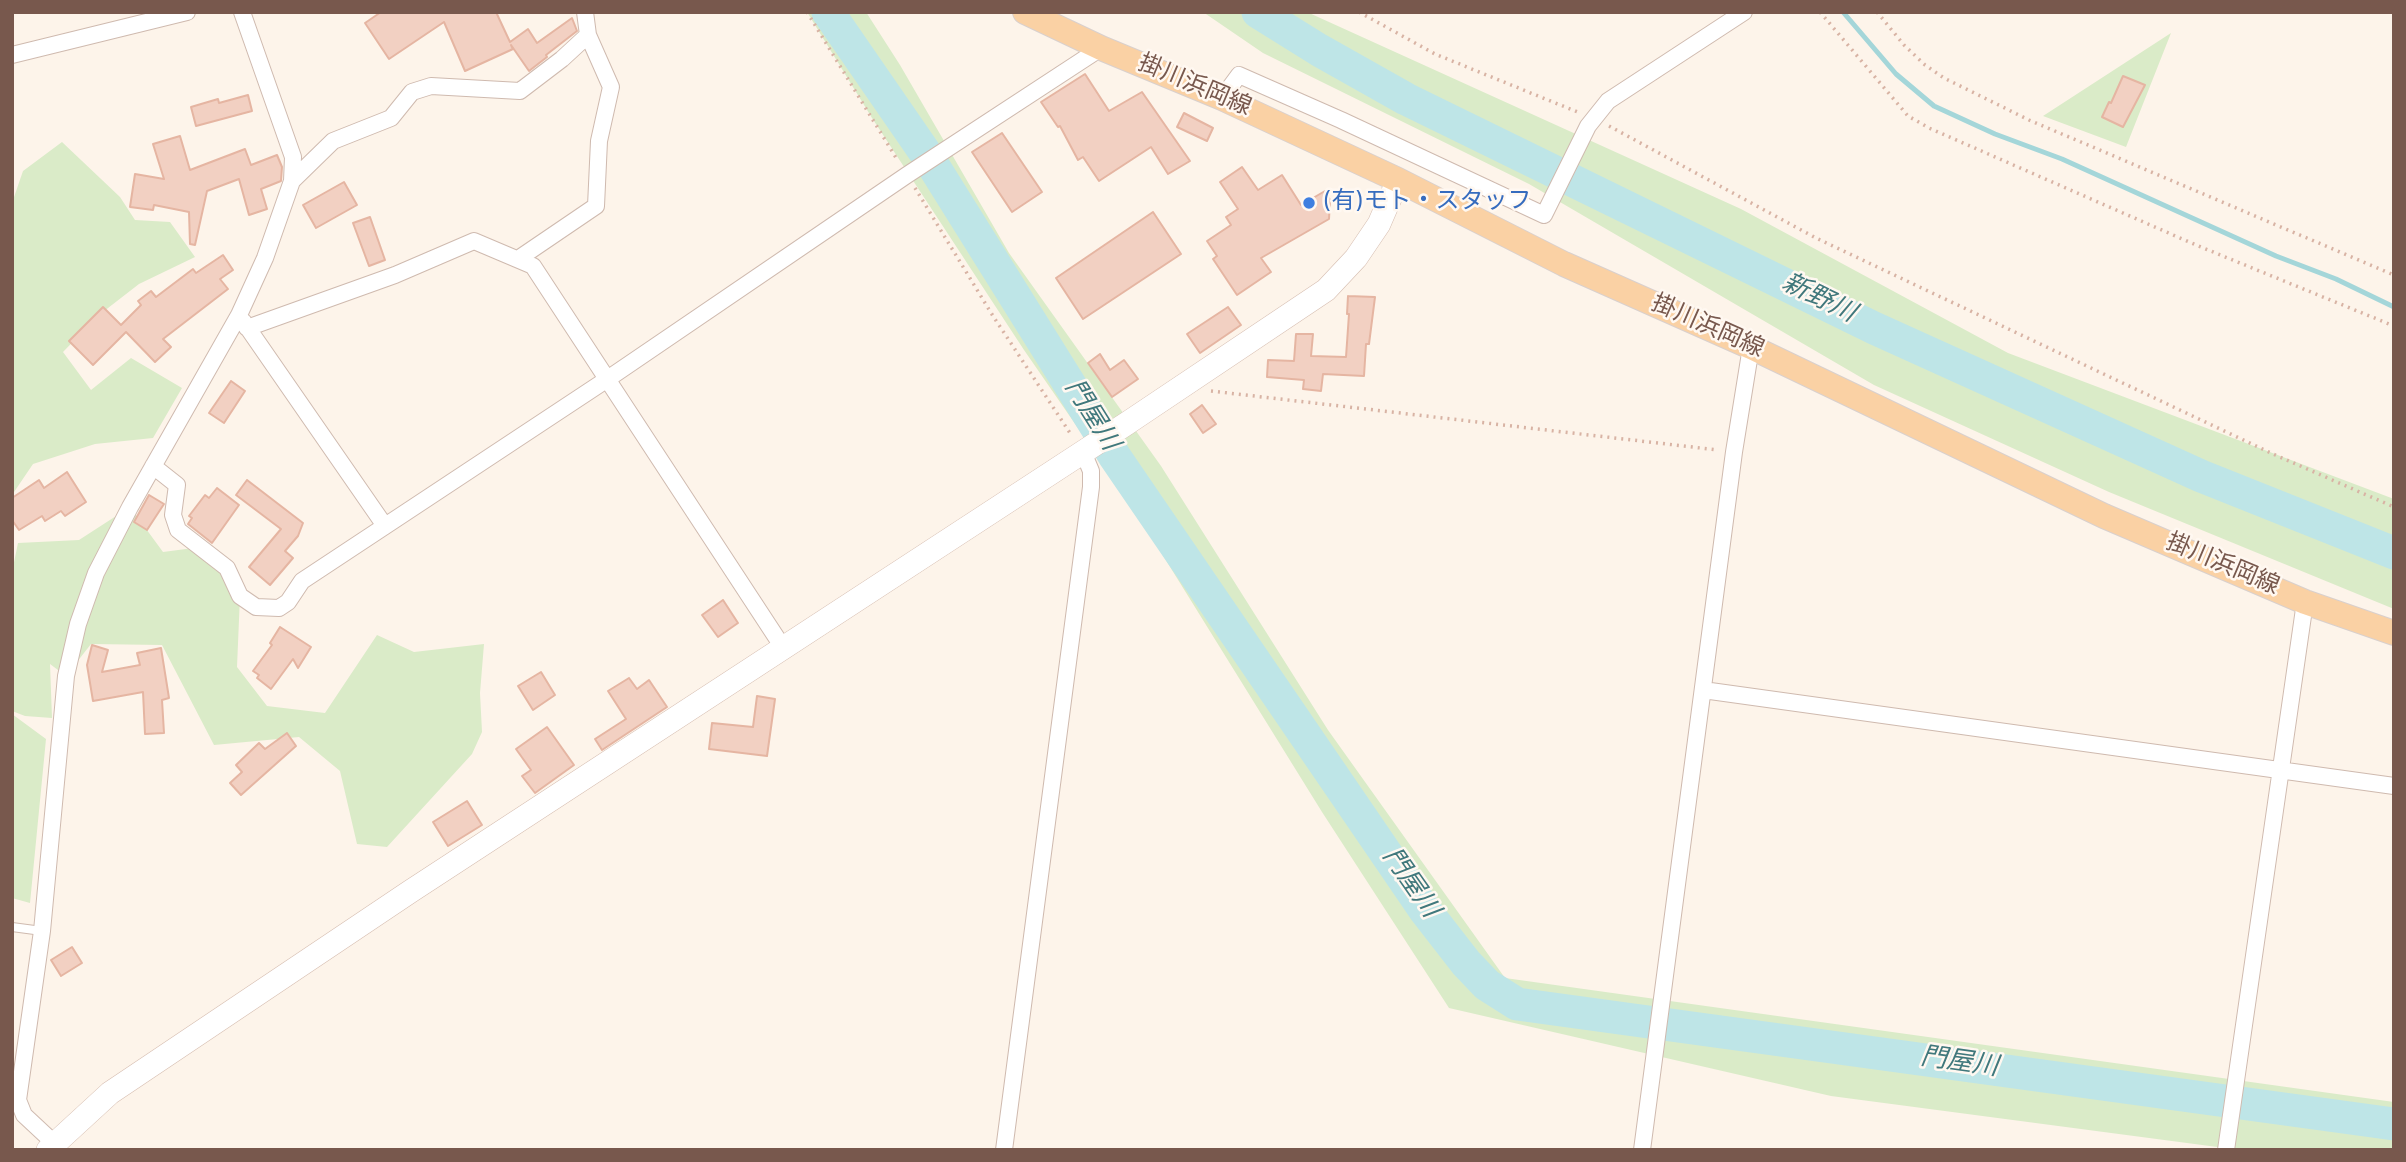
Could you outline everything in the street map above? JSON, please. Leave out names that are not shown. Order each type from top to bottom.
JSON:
[{"type":"main road","name":"掛川浜岡線","points":[[1025,12],[1101,48],[1222,98],[1398,180],[1564,264],[1751,347],[2104,516],[2305,602],[2394,634]]},
{"type":"street","points":[[12,55],[187,12]]},
{"type":"street","points":[[242,12],[293,158],[292,181],[243,321],[153,466],[96,573],[78,624],[66,676],[42,931],[16,1081],[18,1100],[24,1115],[54,1148],[110,1093],[411,891],[784,649],[1326,290],[1356,258],[1379,225],[1398,180]]},
{"type":"street","points":[[518,260],[596,206],[599,141],[611,87],[588,35],[585,12]]},
{"type":"street","points":[[1222,98],[1239,75],[1544,215],[1591,122],[1608,101],[1744,12]]},
{"type":"street","points":[[292,181],[333,141],[391,118],[412,92],[431,86],[520,91],[588,35]]},
{"type":"street","points":[[153,466],[177,485],[173,515],[178,530],[227,568],[240,596],[256,607],[279,608],[288,602],[302,581],[609,378],[906,175],[1101,48]]},
{"type":"street","points":[[243,321],[395,275],[474,242],[533,266],[609,378],[784,649]]},
{"type":"street","points":[[243,321],[385,526]]},
{"type":"street","points":[[1642,1150],[1734,452],[1751,347]]},
{"type":"street","points":[[1004,1150],[1091,487],[1091,471],[1083,452]]},
{"type":"street","points":[[2226,1150],[2305,602]]},
{"type":"street","points":[[1703,690],[2394,786]]},
{"type":"lane","points":[[12,927],[42,931]]},
{"type":"path","points":[[807,12],[1000,327],[1083,452]]},
{"type":"path","points":[[1359,12],[1435,54],[1591,122],[1816,238],[2261,448],[2394,507]]},
{"type":"path","points":[[1820,12],[1908,116],[2196,246],[2394,326]]},
{"type":"path","points":[[1877,12],[1904,45],[1944,78],[2029,120],[2394,275]]},
{"type":"path","points":[[1199,376],[1210,390],[1734,452]]},
{"type":"green space","points":[[807,12],[866,12],[900,65],[1009,253],[1161,466],[1328,730],[1505,978],[2394,1102],[2394,1150],[2240,1150],[1831,1096],[1449,1008],[1322,812],[1136,512],[1024,350],[872,118]]},
{"type":"green space","points":[[1203,12],[1307,12],[1741,209],[2008,353],[2394,499],[2394,609],[2109,492],[1874,385],[1529,184],[1263,53]]},
{"type":"green space","points":[[2171,33],[2126,147],[2043,116]]},
{"type":"green space","points":[[62,142],[120,197],[135,220],[170,222],[195,257],[139,284],[99,315],[63,352],[91,390],[131,358],[182,388],[153,438],[95,444],[33,464],[12,495],[12,203],[23,171]]},
{"type":"green space","points":[[130,507],[163,552],[201,547],[240,596],[237,667],[267,706],[325,713],[377,635],[414,652],[484,644],[480,693],[482,732],[472,754],[387,847],[357,844],[340,771],[299,737],[214,745],[162,645],[91,644],[66,676],[50,664],[52,718],[25,716],[12,711],[12,572],[18,543],[79,540]]},
{"type":"green space","points":[[12,714],[46,739],[30,903],[12,898]]},
{"type":"building","points":[[381,12],[496,12],[510,42],[528,29],[537,43],[572,18],[577,31],[529,71],[511,45],[513,49],[465,71],[444,22],[389,59],[365,23]]},
{"type":"building","points":[[1085,74],[1109,111],[1142,92],[1190,161],[1168,174],[1151,147],[1099,181],[1083,157],[1078,160],[1060,126],[1058,127],[1041,102]]},
{"type":"building","points":[[2123,76],[2145,85],[2123,127],[2102,117]]},
{"type":"building","points":[[248,95],[252,111],[196,126],[191,107],[218,99],[219,103]]},
{"type":"building","points":[[1184,113],[1213,128],[1207,141],[1177,127]]},
{"type":"building","points":[[1002,133],[1042,192],[1012,212],[972,152]]},
{"type":"building","points":[[180,136],[190,170],[245,149],[251,165],[277,155],[282,167],[281,181],[261,189],[267,209],[249,215],[239,179],[207,191],[195,245],[190,244],[189,212],[154,205],[153,210],[130,207],[135,174],[164,179],[153,144]]},
{"type":"building","points":[[1242,167],[1258,190],[1282,175],[1301,205],[1325,191],[1330,200],[1329,219],[1261,258],[1271,272],[1237,295],[1213,259],[1217,256],[1207,241],[1231,225],[1226,217],[1238,209],[1220,182]]},
{"type":"building","points":[[344,182],[357,205],[316,228],[303,205]]},
{"type":"building","points":[[1153,212],[1181,254],[1083,319],[1056,278]]},
{"type":"building","points":[[370,217],[385,260],[369,266],[353,223]]},
{"type":"building","points":[[223,255],[233,270],[220,279],[228,289],[163,339],[171,347],[155,362],[126,332],[93,365],[69,341],[103,307],[121,325],[141,305],[138,301],[151,291],[156,297],[193,269],[196,273]]},
{"type":"building","points":[[1348,296],[1375,297],[1369,344],[1366,344],[1364,376],[1323,374],[1321,391],[1303,389],[1304,380],[1267,377],[1268,360],[1294,361],[1296,334],[1313,334],[1311,356],[1346,357]]},
{"type":"building","points":[[1228,307],[1241,325],[1200,353],[1187,334]]},
{"type":"building","points":[[1100,354],[1110,370],[1124,360],[1138,379],[1112,397],[1088,363]]},
{"type":"building","points":[[231,381],[245,391],[224,423],[209,413]]},
{"type":"building","points":[[1202,405],[1216,424],[1203,433],[1190,414]]},
{"type":"building","points":[[67,472],[86,502],[65,516],[61,511],[45,521],[42,516],[19,530],[12,520],[12,498],[39,480],[44,488]]},
{"type":"building","points":[[247,480],[303,523],[298,536],[285,551],[293,558],[270,585],[249,567],[281,529],[236,495]]},
{"type":"building","points":[[217,488],[239,505],[212,543],[188,524],[192,518],[189,516],[205,495],[209,498]]},
{"type":"building","points":[[149,495],[164,504],[147,530],[134,522]]},
{"type":"building","points":[[723,600],[738,623],[718,637],[702,615]]},
{"type":"building","points":[[280,627],[311,647],[298,668],[293,659],[271,689],[257,678],[259,675],[253,671],[272,645],[270,643]]},
{"type":"building","points":[[92,645],[108,650],[102,672],[140,665],[137,653],[161,648],[169,698],[162,700],[164,733],[145,734],[143,692],[93,701],[87,665]]},
{"type":"building","points":[[541,672],[555,695],[533,710],[518,686]]},
{"type":"building","points":[[629,678],[637,689],[649,680],[667,707],[602,750],[595,739],[626,719],[608,691]]},
{"type":"building","points":[[757,696],[775,699],[767,756],[709,749],[712,723],[753,727]]},
{"type":"building","points":[[547,727],[574,765],[535,793],[522,776],[531,770],[516,749]]},
{"type":"building","points":[[287,733],[296,746],[241,795],[230,783],[242,772],[236,765],[259,743],[265,749]]},
{"type":"building","points":[[467,801],[482,825],[448,846],[433,822]]},
{"type":"building","points":[[72,947],[82,963],[61,976],[51,960]]},
{"type":"waterway","name":"門屋川","points":[[828,12],[926,154],[1115,457],[1424,909],[1466,963],[1487,985],[1517,1004],[2394,1124]]},
{"type":"waterway","name":"新野川","points":[[1258,12],[1406,99],[1874,328],[2201,476],[2394,553]]},
{"type":"waterway","points":[[1843,12],[1896,74],[1934,106],[1995,134],[2062,159],[2394,307]]},
{"type":"place","name":"(有)モト・スタッフ","points":[[1309,203]]}]
